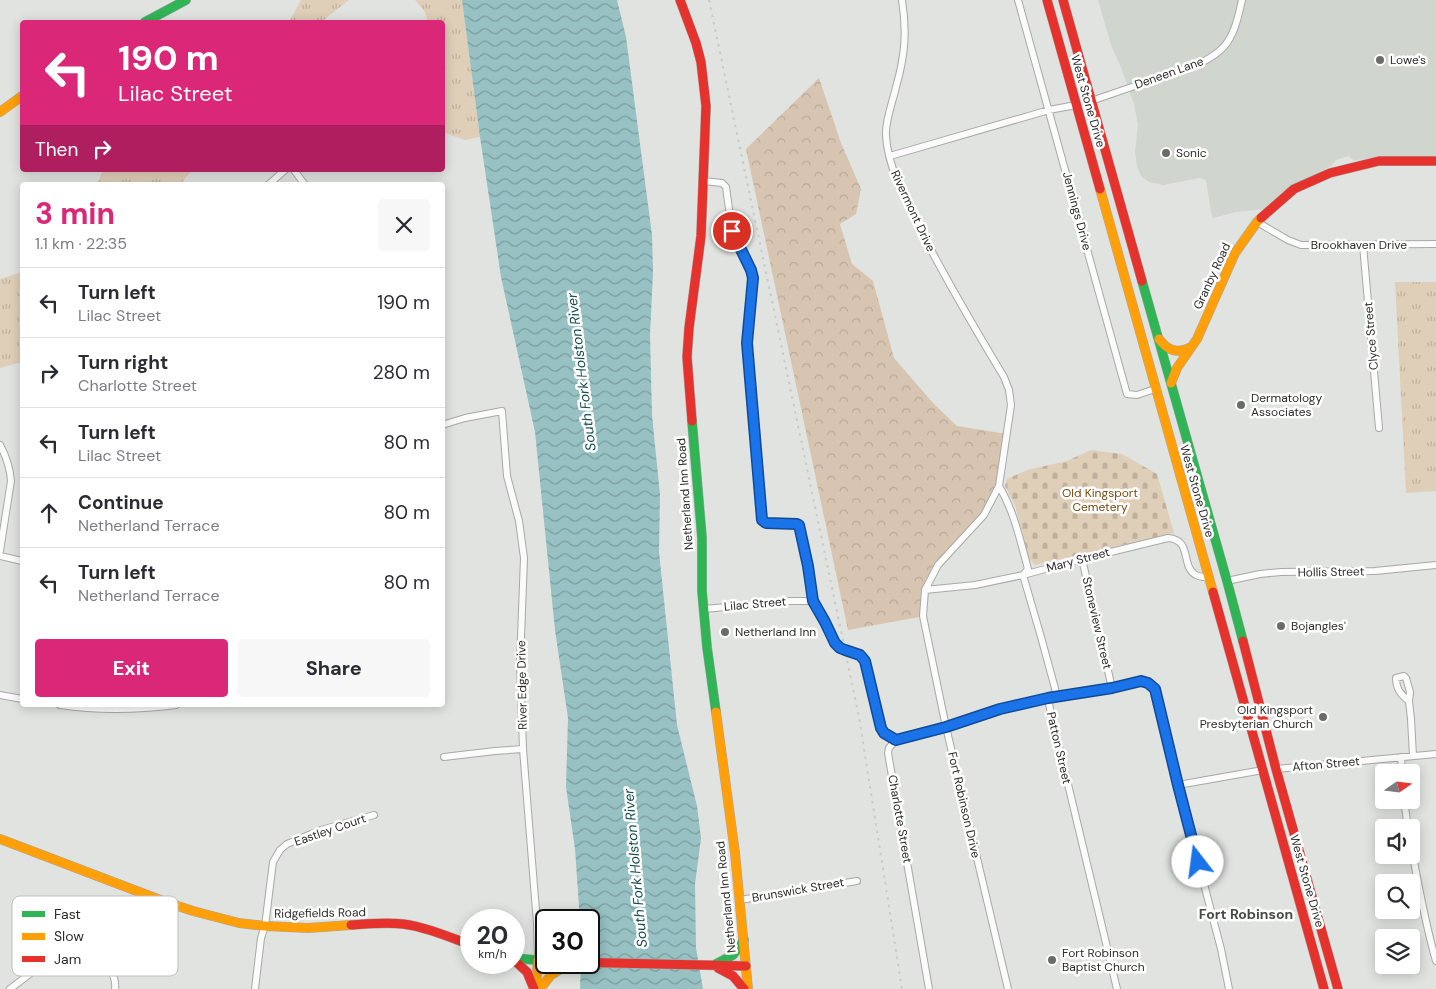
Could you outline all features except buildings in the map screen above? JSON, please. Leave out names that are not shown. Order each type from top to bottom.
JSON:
[{"type":"main road","points":[[149,20],[186,0]]},
{"type":"main road","name":"Netherland Inn Road","points":[[680,0],[701,62],[706,106],[700,236],[687,356],[700,521],[702,591],[710,671],[735,853],[744,940],[746,989]]},
{"type":"main road","name":"West Stone Drive","points":[[1047,0],[1324,989]]},
{"type":"main road","name":"West Stone Drive","points":[[1063,0],[1338,989]]},
{"type":"main road","points":[[0,112],[20,97]]},
{"type":"main road","points":[[1076,105],[1091,101]]},
{"type":"main road","name":"Granby Road","points":[[1171,384],[1177,368],[1206,320],[1235,253],[1257,222],[1294,189],[1330,173],[1379,161],[1436,161]]},
{"type":"main road","points":[[1156,335],[1162,343],[1173,351],[1182,352],[1191,347]]},
{"type":"main road","points":[[1155,389],[1171,384]]},
{"type":"main road","points":[[1209,578],[1226,581]]},
{"type":"main road","points":[[1244,705],[1252,700],[1256,689]]},
{"type":"main road","points":[[1263,770],[1276,768]]},
{"type":"main road","name":"Ridgefields Road","points":[[0,840],[150,896]]},
{"type":"main road","name":"Ridgefields Road","points":[[178,906],[239,922],[265,926],[308,928],[404,924],[428,929],[460,941]]},
{"type":"main road","points":[[719,966],[739,949],[744,940]]},
{"type":"main road","points":[[600,964],[746,966]]},
{"type":"main road","points":[[719,966],[746,989]]},
{"type":"main road","points":[[525,969],[535,989]]},
{"type":"main road","points":[[535,989],[539,974]]},
{"type":"main road","points":[[540,989],[552,974]]},
{"type":"street","name":"Rivermont Drive","points":[[902,0],[905,17],[905,51],[885,134],[893,170],[898,184],[941,270],[1004,377],[1009,390],[1011,405]]},
{"type":"street","name":"Jennings Drive","points":[[1018,0],[1127,394],[1137,396],[1155,389]]},
{"type":"street","name":"Deneen Lane","points":[[1091,101],[1193,66],[1218,54],[1233,35],[1242,0]]},
{"type":"street","points":[[890,156],[1049,110],[1076,105]]},
{"type":"street","points":[[271,182],[283,172]]},
{"type":"street","points":[[704,181],[722,183],[726,187],[732,231],[753,278],[747,343],[762,520],[766,523],[799,525],[813,601],[835,643],[840,648],[860,655],[865,661],[881,728],[884,733],[896,740],[946,727],[1000,709],[1048,698],[1112,688],[1141,681],[1148,683],[1155,689],[1230,989]]},
{"type":"street","name":"Brookhaven Drive","points":[[1257,222],[1300,245],[1436,244]]},
{"type":"street","name":"Clyce Street","points":[[1364,245],[1379,428]]},
{"type":"street","name":"Fort Robinson Drive","points":[[1008,989],[946,727],[923,616],[925,590],[938,565],[984,515],[999,486],[1011,405]]},
{"type":"street","name":"River Edge Drive","points":[[445,424],[502,411],[507,476],[519,521],[524,558],[520,663],[523,749],[536,909]]},
{"type":"street","points":[[0,445],[7,460],[11,481],[0,551]]},
{"type":"street","name":"Patton Street","points":[[999,486],[1014,516],[1028,569],[1023,575],[1056,692],[1048,698],[1117,989]]},
{"type":"street","name":"Mary Street","points":[[925,590],[974,585],[1023,575],[1161,540],[1175,539],[1182,544],[1190,568],[1195,574],[1209,578]]},
{"type":"street","points":[[0,556],[20,561]]},
{"type":"street","name":"Stoneview Street","points":[[1082,559],[1112,688]]},
{"type":"street","name":"Hollis Street","points":[[1226,581],[1281,572],[1375,571],[1436,565]]},
{"type":"street","name":"Lilac Street","points":[[704,609],[813,601]]},
{"type":"street","points":[[0,695],[20,699]]},
{"type":"street","points":[[1409,701],[1413,756]]},
{"type":"street","points":[[73,707],[110,710],[159,707]]},
{"type":"street","name":"Charlotte Street","points":[[896,740],[889,748],[888,753],[929,989]]},
{"type":"street","points":[[444,758],[523,749]]},
{"type":"street","name":"Afton Street","points":[[1276,768],[1436,754]]},
{"type":"street","points":[[1401,757],[1401,764]]},
{"type":"street","points":[[1178,785],[1263,770]]},
{"type":"street","name":"Eastley Court","points":[[255,989],[273,862],[280,850],[287,844],[321,830],[374,815]]},
{"type":"street","points":[[1415,864],[1436,961]]},
{"type":"street","name":"Brunswick Street","points":[[740,900],[857,880]]},
{"type":"street","points":[[10,989],[27,976]]},
{"type":"street","points":[[113,976],[116,989]]},
{"type":"shaded area","points":[[1098,0],[1436,0],[1436,156],[1388,156],[1353,160],[1349,156],[1336,160],[1331,166],[1284,191],[1264,209],[1236,212],[1213,218],[1206,180],[1200,178],[1163,185],[1149,182],[1141,176],[1135,152],[1138,125],[1134,104],[1112,48]]},
{"type":"green space","points":[[301,0],[349,0],[324,20],[290,20]]},
{"type":"green space","points":[[415,0],[462,0],[480,137],[465,140],[445,133],[445,20],[427,20],[425,12]]},
{"type":"green space","points":[[819,78],[841,143],[861,189],[856,214],[840,224],[852,264],[873,281],[894,358],[933,403],[957,426],[1007,434],[999,486],[992,502],[938,565],[925,590],[919,617],[848,630],[746,149]]},
{"type":"green space","points":[[102,172],[190,172],[182,182],[98,182]]},
{"type":"green space","points":[[20,273],[20,363],[0,368],[0,279]]},
{"type":"green space","points":[[1395,282],[1436,282],[1436,491],[1406,493]]},
{"type":"green space","name":"Old Kingsport Cemetery","points":[[1091,450],[1122,454],[1157,474],[1174,533],[1035,565],[1029,559],[1015,505],[1005,486],[1007,479],[1027,470],[1067,461]]},
{"type":"water","name":"South Fork Holston River","points":[[462,0],[617,0],[626,37],[652,235],[653,272],[650,335],[652,415],[660,495],[659,552],[677,725],[697,806],[701,838],[695,884],[696,948],[703,989],[580,989],[581,974],[600,974],[600,909],[579,909],[575,849],[566,787],[568,718],[555,630],[535,432],[501,277]]},
{"type":"railway","points":[[709,0],[859,717],[902,989]]},
{"type":"traffic: fast","points":[[149,20],[186,0]]},
{"type":"traffic: fast","points":[[1142,281],[1243,641]]},
{"type":"traffic: fast","points":[[692,421],[702,538],[702,591],[716,712]]},
{"type":"traffic: fast","points":[[716,964],[733,955],[744,940]]},
{"type":"traffic: fast","points":[[525,959],[535,960]]},
{"type":"traffic: slow","points":[[0,112],[20,97]]},
{"type":"traffic: slow","points":[[1100,189],[1213,592]]},
{"type":"traffic: slow","points":[[1171,383],[1177,368],[1197,339],[1235,253],[1261,218]]},
{"type":"traffic: slow","points":[[1159,339],[1169,349],[1177,351],[1191,347]]},
{"type":"traffic: slow","points":[[716,712],[735,853],[748,989]]},
{"type":"traffic: slow","points":[[0,839],[150,896]]},
{"type":"traffic: slow","points":[[178,906],[239,923],[265,926],[308,928],[351,925]]},
{"type":"traffic: slow","points":[[536,987],[537,974]]},
{"type":"traffic: slow","points":[[540,989],[553,974]]},
{"type":"traffic: jam","points":[[680,0],[701,62],[706,106],[701,236],[687,357],[692,421]]},
{"type":"traffic: jam","points":[[1047,0],[1100,189]]},
{"type":"traffic: jam","points":[[1063,0],[1142,281]]},
{"type":"traffic: jam","points":[[1261,218],[1294,189],[1330,173],[1379,161],[1436,161]]},
{"type":"traffic: jam","points":[[1213,592],[1324,989]]},
{"type":"traffic: jam","points":[[1243,641],[1276,769],[1338,989]]},
{"type":"traffic: jam","points":[[351,925],[377,923],[412,925],[460,941]]},
{"type":"traffic: jam","points":[[600,963],[746,966]]},
{"type":"traffic: jam","points":[[718,968],[733,976],[744,989]]},
{"type":"traffic: jam","points":[[525,970],[534,989]]},
{"type":"place","name":"Lowe's","points":[[1380,60]]},
{"type":"place","name":"Sonic","points":[[1166,153]]},
{"type":"place","name":"Dermatology Associates","points":[[1241,405]]},
{"type":"place","name":"Bojangles'","points":[[1281,626]]},
{"type":"place","name":"Netherland Inn","points":[[725,632]]},
{"type":"place","name":"Old Kingsport Presbyterian Church","points":[[1323,717]]},
{"type":"place","name":"Fort Robinson Baptist Church","points":[[1052,960]]},
{"type":"district","name":"Fort Robinson","points":[[1246,914]]},
{"type":"route","points":[[732,231],[753,278],[747,343],[762,520],[766,523],[799,525],[813,601],[835,643],[840,648],[856,652],[865,661],[875,707],[884,733],[896,740],[946,727],[1000,709],[1048,698],[1112,688],[1141,681],[1148,683],[1155,689],[1198,862]]}]
